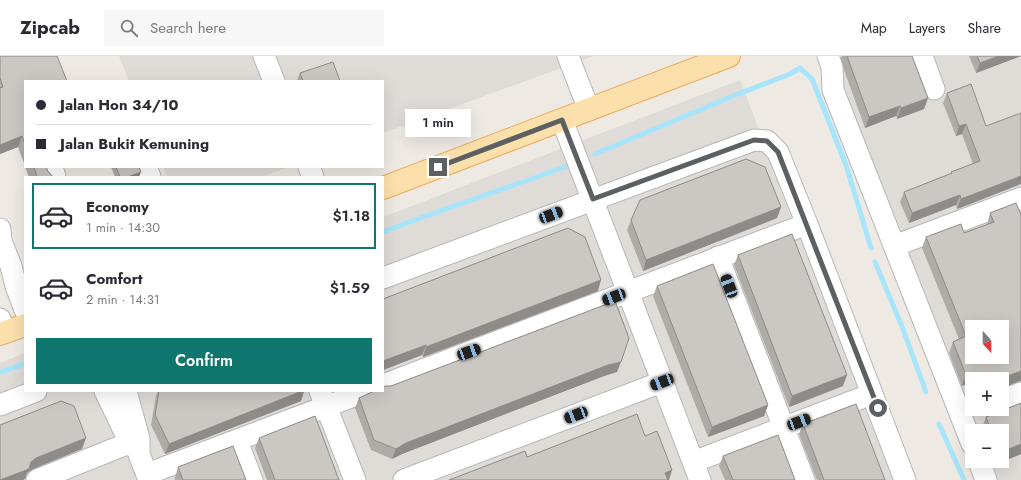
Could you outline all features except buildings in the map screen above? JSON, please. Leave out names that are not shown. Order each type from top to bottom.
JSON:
[{"type":"main road","points":[[384,188],[729,56]]},
{"type":"street","points":[[264,56],[274,80]]},
{"type":"street","points":[[568,56],[589,110]]},
{"type":"street","points":[[828,56],[832,67],[832,90],[894,246],[965,403]]},
{"type":"street","points":[[922,56],[934,89]]},
{"type":"street","points":[[562,120],[696,471],[784,427],[872,394]]},
{"type":"street","points":[[384,278],[754,140],[767,141],[778,152],[905,480]]},
{"type":"street","points":[[894,246],[1021,198]]},
{"type":"street","points":[[384,385],[807,224]]},
{"type":"street","points":[[0,229],[1,241],[11,266],[16,286],[24,307]]},
{"type":"street","points":[[718,257],[804,480]]},
{"type":"street","points":[[0,267],[6,279],[16,286]]},
{"type":"street","points":[[404,480],[662,382]]},
{"type":"street","points":[[0,405],[33,392]]},
{"type":"street","points":[[106,392],[136,445],[148,477],[237,440],[323,399],[362,392]]},
{"type":"street","points":[[126,392],[136,445]]},
{"type":"street","points":[[1009,397],[1021,393]]},
{"type":"street","points":[[323,399],[355,480]]},
{"type":"street","points":[[237,440],[252,480]]},
{"type":"street","points":[[37,480],[136,445]]},
{"type":"street","points":[[982,468],[986,480]]},
{"type":"shaded area","points":[[119,56],[594,56],[384,133],[384,80],[129,80]]},
{"type":"shaded area","points":[[835,56],[1021,56],[1021,480],[991,480],[987,468],[1009,468],[1009,424],[969,424],[966,416],[1009,416],[1009,372],[965,372],[965,413],[839,91]]},
{"type":"shaded area","points":[[740,80],[893,480],[0,480],[0,363],[24,353],[24,392],[384,392],[384,217]]},
{"type":"shaded area","points":[[163,168],[286,168],[264,176],[167,176]]},
{"type":"waterway","points":[[595,154],[733,96],[790,74],[800,68],[812,79],[846,165],[871,248]]},
{"type":"waterway","points":[[384,232],[568,166]]},
{"type":"waterway","points":[[875,262],[903,329],[926,392]]},
{"type":"waterway","points":[[0,372],[24,364]]},
{"type":"waterway","points":[[939,424],[964,480]]},
{"type":"route","points":[[438,167],[562,120],[593,199],[754,140],[767,141],[778,152],[878,408]]}]
